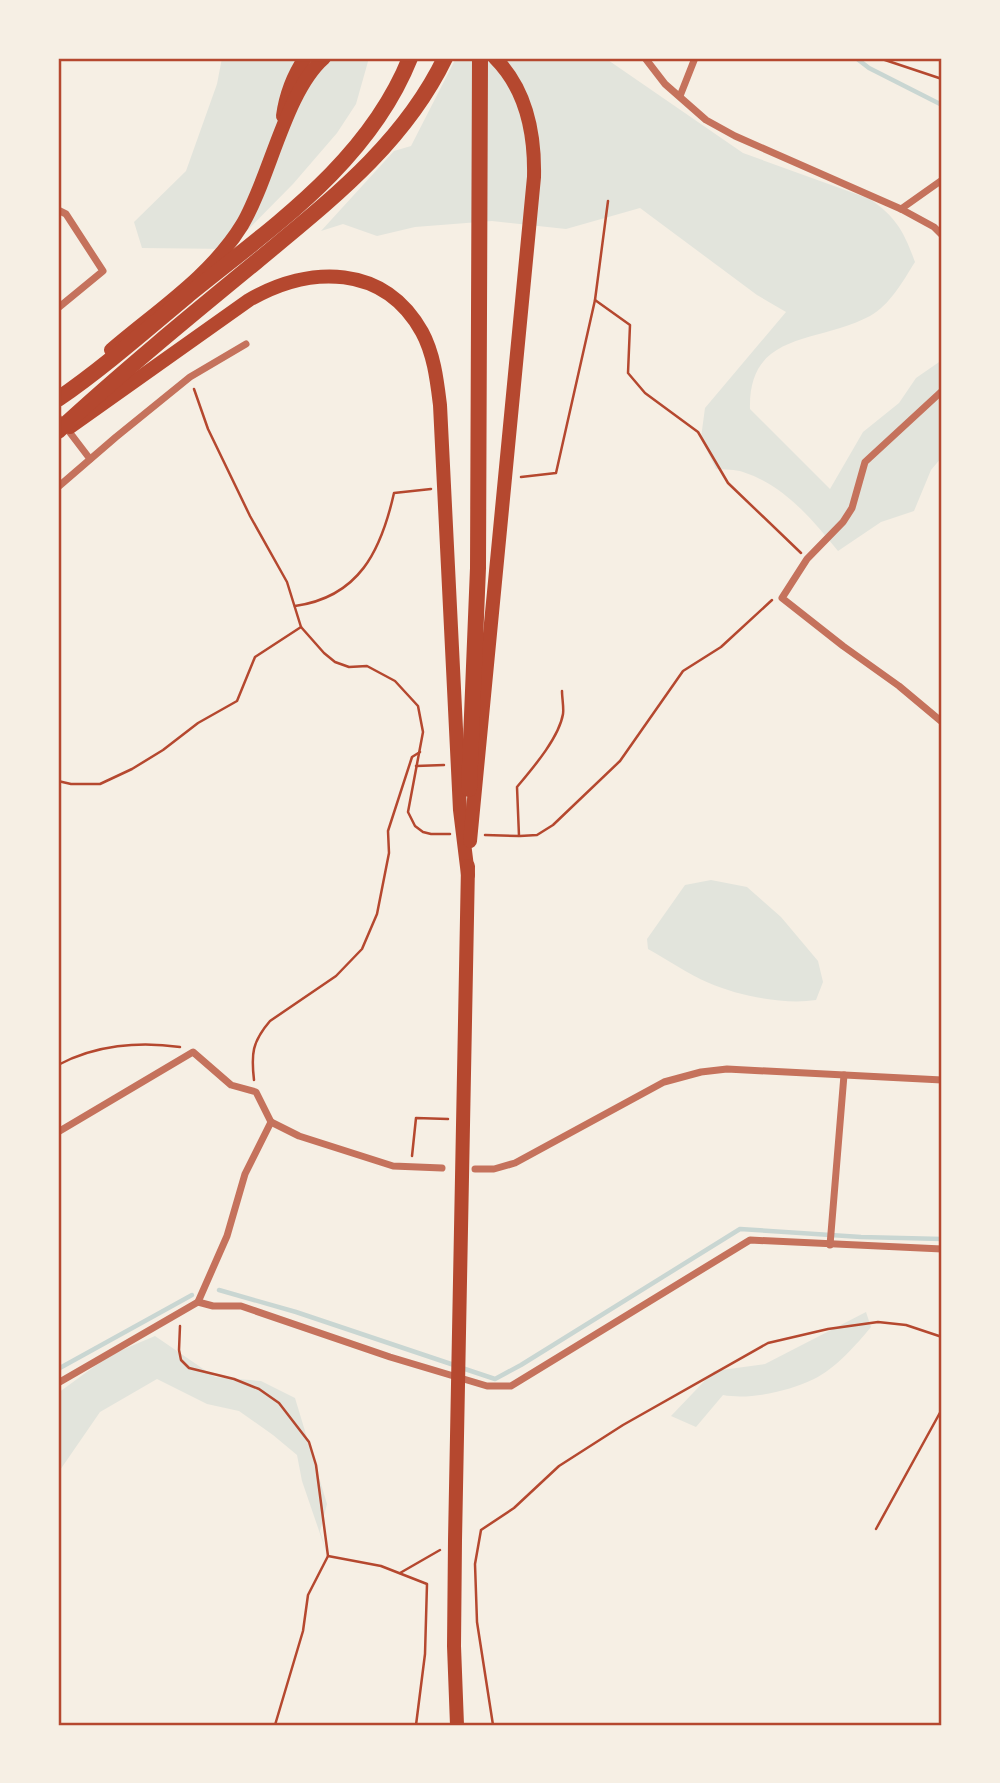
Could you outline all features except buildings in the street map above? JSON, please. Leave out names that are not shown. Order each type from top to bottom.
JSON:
[{"type":"highway","points":[[58,399],[282,219],[337,169],[356,149],[389,104],[410,58]]},
{"type":"highway","points":[[469,789],[473,568],[472,181],[478,60]]},
{"type":"highway","points":[[58,433],[105,388],[362,172],[400,130],[424,96],[443,62]]},
{"type":"main road","points":[[281,131],[285,97],[295,72],[305,58]]},
{"type":"main road","points":[[58,393],[191,282],[215,260],[234,237],[261,186],[281,131],[300,91],[324,58]]},
{"type":"main road","points":[[469,848],[535,167],[535,148],[524,99],[512,78],[478,60]]},
{"type":"main road","points":[[58,433],[271,287],[330,276],[365,282],[397,301],[422,333],[434,366],[440,405],[460,810],[468,875]]},
{"type":"main road","points":[[457,1725],[454,1633],[469,789]]},
{"type":"street","points":[[645,58],[665,84],[706,120],[735,136],[901,209],[934,227],[942,235]]},
{"type":"street","points":[[680,96],[695,58]]},
{"type":"street","points":[[901,209],[942,180]]},
{"type":"street","points":[[58,210],[66,214],[103,271],[58,308]]},
{"type":"street","points":[[58,487],[88,456],[191,377],[246,344]]},
{"type":"street","points":[[942,391],[865,462],[852,508],[807,559],[782,598],[899,686],[942,722]]},
{"type":"street","points":[[58,417],[88,456]]},
{"type":"street","points":[[58,1132],[193,1052],[231,1085],[256,1092],[271,1122],[299,1136],[393,1166],[442,1168]]},
{"type":"street","points":[[475,1169],[494,1169],[515,1163],[664,1082],[701,1072],[727,1069],[942,1080]]},
{"type":"street","points":[[830,1243],[844,1075]]},
{"type":"street","points":[[58,1383],[198,1302],[227,1236],[245,1174],[271,1122]]},
{"type":"street","points":[[198,1302],[212,1306],[241,1306],[486,1386],[511,1386],[750,1240],[942,1249]]},
{"type":"path","points":[[878,58],[942,79]]},
{"type":"path","points":[[556,473],[595,300],[608,201]]},
{"type":"path","points":[[595,300],[630,324],[628,373],[645,393],[698,432],[729,484],[807,559]]},
{"type":"path","points":[[191,377],[208,429],[250,516],[287,582],[301,627],[335,662],[349,667],[367,666],[395,681],[418,706],[423,732],[408,812],[415,826],[423,832],[436,834]]},
{"type":"path","points":[[295,606],[323,600],[345,588],[368,565],[386,528],[394,494]]},
{"type":"path","points":[[512,836],[537,835],[553,825],[620,761],[684,671],[721,647],[772,600],[782,598]]},
{"type":"path","points":[[58,781],[100,784],[163,750],[198,723],[237,701],[255,657],[301,627]]},
{"type":"path","points":[[519,836],[517,787],[549,744],[563,715],[562,691]]},
{"type":"path","points":[[256,1092],[252,1051],[263,1030],[270,1021],[336,976],[362,949],[377,914],[389,853],[388,831],[412,757],[420,752]]},
{"type":"path","points":[[416,766],[448,765]]},
{"type":"path","points":[[58,1065],[78,1054],[100,1048],[169,1045],[193,1052]]},
{"type":"path","points":[[411,1167],[415,1118],[448,1119]]},
{"type":"path","points":[[181,1313],[181,1360],[189,1368],[234,1379],[259,1389],[279,1403],[309,1442],[316,1465],[328,1556],[308,1595],[303,1631],[275,1725]]},
{"type":"path","points":[[493,1725],[477,1622],[475,1564],[481,1530],[514,1508],[559,1466],[623,1425],[768,1343],[828,1329],[878,1322],[906,1325],[942,1337]]},
{"type":"path","points":[[876,1529],[942,1409]]},
{"type":"path","points":[[400,1573],[440,1549]]},
{"type":"path","points":[[328,1556],[381,1566],[427,1584],[425,1654],[416,1725]]},
{"type":"shaded area","points":[[222,58],[369,58],[356,104],[337,133],[293,184],[229,249],[142,248],[134,222],[186,171],[217,84]]},
{"type":"shaded area","points":[[456,58],[605,58],[743,153],[870,199],[887,213],[903,234],[915,262],[901,285],[884,306],[870,316],[850,325],[790,343],[773,352],[761,365],[752,383],[750,409],[830,489],[863,432],[899,403],[916,378],[942,360],[942,457],[931,470],[914,511],[881,522],[838,551],[796,504],[771,485],[740,471],[716,469],[701,438],[705,408],[786,312],[757,295],[640,208],[566,229],[492,221],[415,227],[377,236],[343,224],[321,231],[394,151],[411,146]]},
{"type":"shaded area","points":[[711,880],[747,887],[781,917],[818,961],[823,982],[816,1000],[776,1000],[734,992],[701,979],[648,949],[647,939],[685,885]]},
{"type":"shaded area","points":[[866,1312],[871,1327],[838,1363],[822,1375],[770,1393],[723,1395],[696,1427],[671,1416],[714,1371],[765,1364]]},
{"type":"shaded area","points":[[155,1336],[215,1377],[261,1381],[295,1398],[327,1504],[320,1531],[329,1560],[302,1481],[297,1455],[239,1411],[207,1404],[157,1379],[100,1412],[58,1473],[58,1393],[110,1355]]},
{"type":"waterway","points":[[856,58],[869,68],[942,105]]},
{"type":"waterway","points":[[462,1368],[495,1379],[740,1229],[942,1239]]},
{"type":"waterway","points":[[219,1290],[296,1312],[454,1365]]},
{"type":"waterway","points":[[58,1369],[192,1295]]}]
